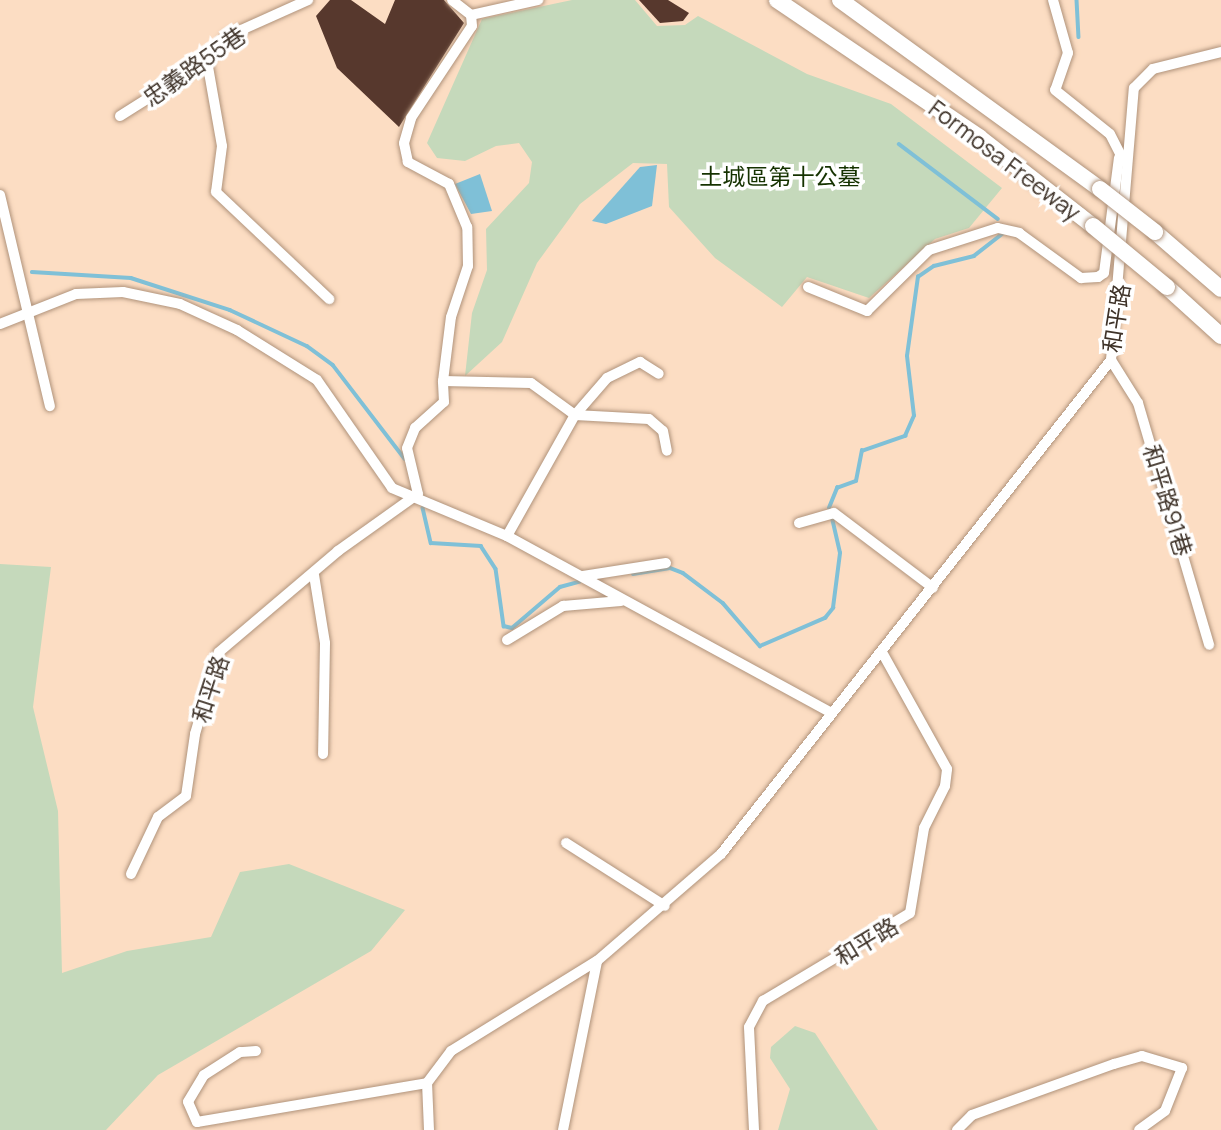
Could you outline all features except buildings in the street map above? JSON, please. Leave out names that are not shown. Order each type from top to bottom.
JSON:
[{"type":"highway","name":"Formosa Freeway","points":[[777,0],[979,137],[1093,226],[1221,336]]},
{"type":"highway","name":"Formosa Freeway","points":[[840,0],[1100,189],[1221,289]]},
{"type":"street","name":"忠義路55巷","points":[[120,116],[207,61],[228,36],[308,0]]},
{"type":"street","points":[[452,0],[471,15]]},
{"type":"street","points":[[471,15],[538,0]]},
{"type":"street","points":[[808,287],[867,311],[929,250],[998,228],[1019,233],[1081,278],[1098,277],[1104,273],[1124,159],[1110,134],[1055,90],[1068,53],[1053,0]]},
{"type":"street","points":[[418,494],[407,448],[415,428],[444,402],[443,382],[451,317],[468,266],[467,227],[449,184],[408,162],[404,143],[411,118],[470,34],[471,15]]},
{"type":"street","name":"和平路","points":[[427,1083],[451,1051],[597,961],[697,877],[882,653],[1111,360],[1124,159],[1139,76],[1221,52]]},
{"type":"street","points":[[207,61],[222,146],[216,192],[329,299]]},
{"type":"street","points":[[0,195],[50,406]]},
{"type":"street","points":[[0,324],[28,309],[76,294],[123,292],[180,304],[237,330],[317,380],[392,488],[418,494],[507,536],[831,713]]},
{"type":"street","name":"和平路91巷","points":[[1111,360],[1138,403],[1209,645]]},
{"type":"street","points":[[507,536],[575,415],[607,378],[640,362],[660,374]]},
{"type":"street","points":[[443,382],[531,383],[575,415],[649,419],[663,431],[667,451]]},
{"type":"street","name":"和平路","points":[[131,874],[158,817],[186,796],[195,734],[219,652],[396,505],[418,494]]},
{"type":"street","points":[[799,523],[834,513],[933,588]]},
{"type":"street","points":[[583,576],[666,562]]},
{"type":"street","points":[[314,575],[325,643],[323,754]]},
{"type":"street","points":[[507,640],[563,606],[624,601]]},
{"type":"street","name":"和平路","points":[[754,1130],[749,1027],[763,1001],[910,913],[924,828],[946,786],[947,769],[882,653]]},
{"type":"street","points":[[566,843],[665,906]]},
{"type":"street","points":[[563,1130],[597,961]]},
{"type":"street","points":[[256,1051],[240,1052],[204,1075],[188,1102],[197,1122],[427,1083],[429,1130]]},
{"type":"street","points":[[957,1130],[972,1115],[1142,1056],[1182,1068],[1165,1111],[1139,1130]]},
{"type":"green space","name":"土城區第十公墓","points":[[572,0],[635,0],[657,26],[685,25],[698,16],[807,74],[891,104],[1002,188],[969,228],[935,239],[869,298],[807,277],[782,307],[715,258],[669,207],[667,164],[633,163],[580,204],[537,263],[502,342],[465,376],[472,313],[487,270],[486,229],[529,183],[532,162],[519,143],[496,146],[465,161],[437,158],[427,143],[482,19]]},
{"type":"green space","points":[[0,564],[51,567],[33,707],[58,811],[62,973],[127,951],[211,937],[240,872],[289,864],[405,910],[371,951],[158,1075],[106,1130],[0,1130]]},
{"type":"green space","points":[[795,1026],[815,1033],[878,1130],[778,1130],[790,1089],[770,1058],[771,1047]]},
{"type":"water","points":[[657,165],[652,206],[606,224],[592,221],[640,167]]},
{"type":"water","points":[[480,174],[492,211],[471,214],[455,184]]},
{"type":"waterway","points":[[1077,0],[1079,37]]},
{"type":"waterway","points":[[899,144],[998,219]]},
{"type":"waterway","points":[[829,508],[837,488],[856,481],[862,451],[905,436],[914,416],[907,356],[918,277],[934,266],[974,256],[1002,234]]},
{"type":"waterway","points":[[32,272],[131,278],[230,310],[307,346],[333,365],[405,459]]},
{"type":"waterway","points":[[423,508],[431,543],[481,546],[496,569],[504,626],[512,628],[560,587],[579,582]]},
{"type":"waterway","points":[[633,574],[670,568],[683,573],[723,603],[760,646],[825,618],[833,608],[840,553],[832,518]]}]
